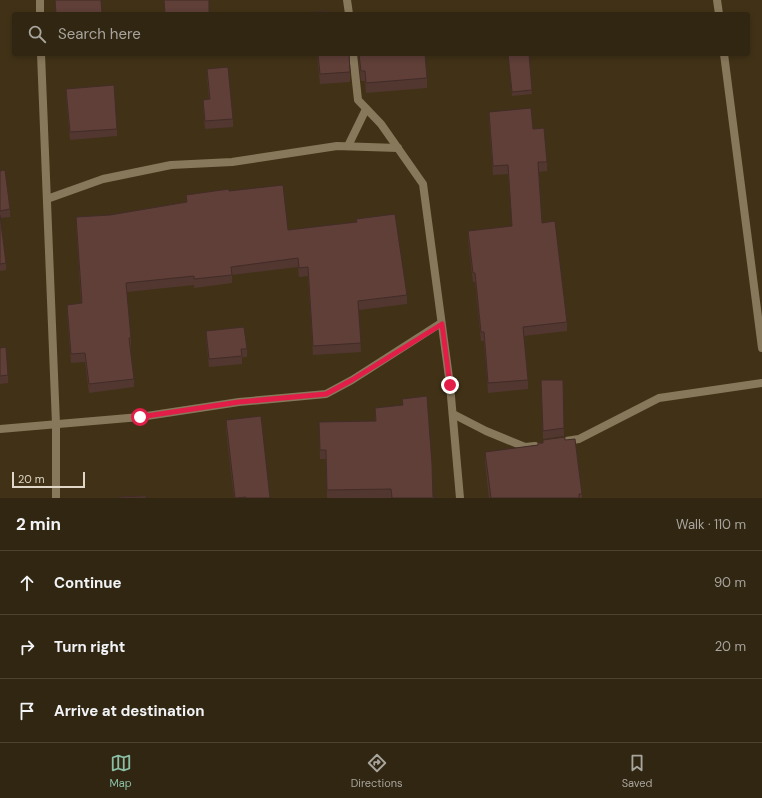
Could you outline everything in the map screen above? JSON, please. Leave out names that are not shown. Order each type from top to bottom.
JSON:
[{"type":"street","points":[[40,0],[40,12]]},
{"type":"street","points":[[347,0],[348,12]]},
{"type":"street","points":[[717,0],[719,12]]},
{"type":"street","points":[[41,56],[56,424],[56,498]]},
{"type":"street","points":[[353,56],[358,100],[381,124],[423,184],[453,414],[460,498]]},
{"type":"street","points":[[724,56],[762,348]]},
{"type":"street","points":[[348,146],[366,109]]},
{"type":"street","points":[[47,199],[103,179],[171,165],[232,162],[337,146],[398,148]]},
{"type":"street","points":[[0,429],[140,417],[239,402],[326,394],[352,380],[442,324]]},
{"type":"street","points":[[556,443],[579,439],[659,398],[762,383]]},
{"type":"street","points":[[453,414],[486,431],[525,447],[540,445]]},
{"type":"building","points":[[55,0],[101,0],[102,12],[56,12]]},
{"type":"building","points":[[164,0],[209,0],[209,12],[165,12]]},
{"type":"building","points":[[318,56],[349,56],[350,72],[320,74]]},
{"type":"building","points":[[359,56],[425,56],[427,78],[366,83],[365,71],[361,71]]},
{"type":"building","points":[[508,56],[529,56],[532,90],[512,92]]},
{"type":"building","points":[[228,67],[233,119],[205,121],[203,100],[210,99],[207,69]]},
{"type":"building","points":[[114,85],[117,129],[70,132],[66,89]]},
{"type":"building","points":[[531,108],[533,129],[544,128],[547,162],[538,162],[542,223],[555,221],[567,322],[523,327],[528,380],[488,383],[484,332],[481,332],[475,273],[473,273],[468,231],[512,226],[508,165],[493,166],[489,112]]},
{"type":"building","points":[[5,170],[10,209],[0,211],[0,171]]},
{"type":"building","points":[[283,185],[288,230],[357,222],[356,219],[395,214],[407,295],[358,301],[361,343],[313,346],[308,267],[299,268],[298,258],[231,267],[232,275],[194,279],[194,276],[126,283],[131,338],[129,338],[134,379],[89,384],[85,353],[71,354],[67,305],[82,303],[76,217],[110,215],[187,202],[186,195],[229,189],[229,191]]},
{"type":"building","points":[[0,215],[6,263],[0,264]]},
{"type":"building","points":[[244,327],[247,349],[241,349],[242,356],[209,359],[206,331]]},
{"type":"building","points":[[6,347],[8,375],[0,376],[0,348]]},
{"type":"building","points":[[541,380],[563,380],[564,428],[543,431]]},
{"type":"building","points":[[427,396],[433,497],[436,498],[392,498],[391,489],[327,490],[326,450],[320,450],[319,422],[376,421],[375,408],[403,405],[402,399]]},
{"type":"building","points":[[261,416],[270,498],[235,498],[226,420]]},
{"type":"building","points":[[565,437],[565,440],[575,439],[582,494],[579,494],[579,498],[491,498],[485,452],[538,445],[538,443],[543,443],[543,440]]},
{"type":"building","points":[[146,496],[146,498],[119,498],[119,497]]},
{"type":"route","points":[[140,417],[239,402],[326,394],[352,380],[442,324],[450,385]]}]
